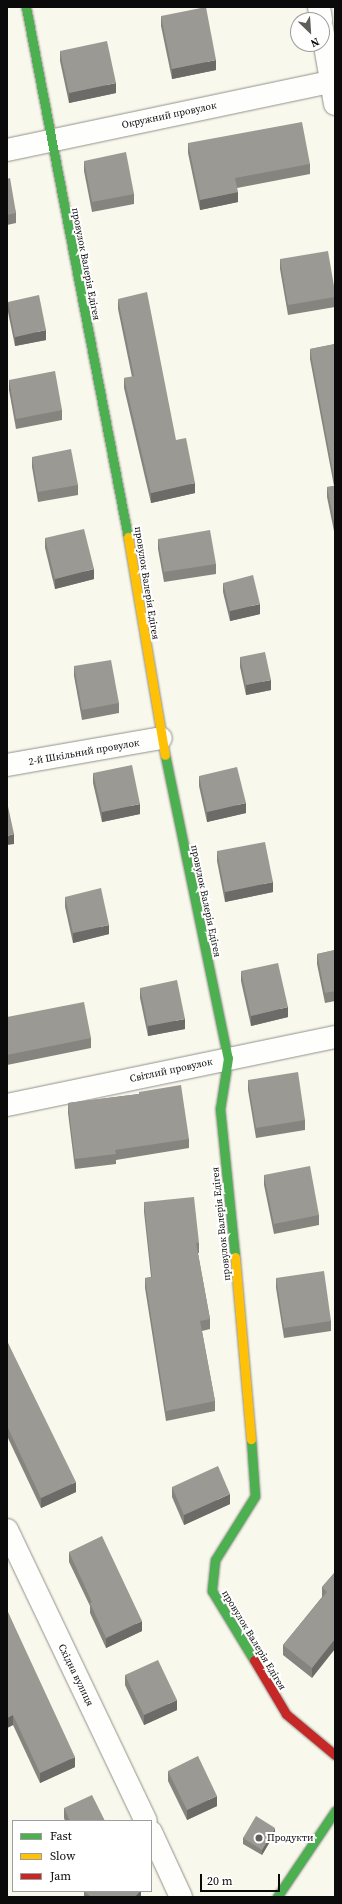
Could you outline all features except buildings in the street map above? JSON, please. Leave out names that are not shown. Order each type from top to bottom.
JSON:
[{"type":"street","name":"провулок Валерія Едігея","points":[[26,7],[50,140],[128,534],[161,738],[228,1058],[220,1109],[241,1311],[255,1496],[215,1560],[212,1592],[286,1714],[335,1755]]},
{"type":"street","points":[[326,52],[335,104]]},
{"type":"street","name":"Окружний провулок","points":[[7,150],[331,82]]},
{"type":"street","name":"2-й Шкільний провулок","points":[[7,765],[161,738]]},
{"type":"street","name":"Світлий провулок","points":[[7,1106],[228,1058],[335,1037]]},
{"type":"street","name":"Східна вулиця","points":[[7,1530],[146,1820]]},
{"type":"street","points":[[277,1897],[335,1811]]},
{"type":"street","points":[[152,1834],[181,1897]]},
{"type":"traffic: fast","points":[[26,7],[128,537]]},
{"type":"traffic: fast","points":[[165,755],[228,1058],[220,1109],[235,1257]]},
{"type":"traffic: fast","points":[[251,1439],[255,1496],[215,1560],[212,1591],[254,1660]]},
{"type":"traffic: fast","points":[[277,1897],[335,1811]]},
{"type":"traffic: slow","points":[[128,537],[165,755]]},
{"type":"traffic: slow","points":[[235,1257],[251,1439]]},
{"type":"traffic: jam","points":[[254,1660],[286,1714],[335,1755]]},
{"type":"place","name":"Продукти","points":[[259,1838]]}]
